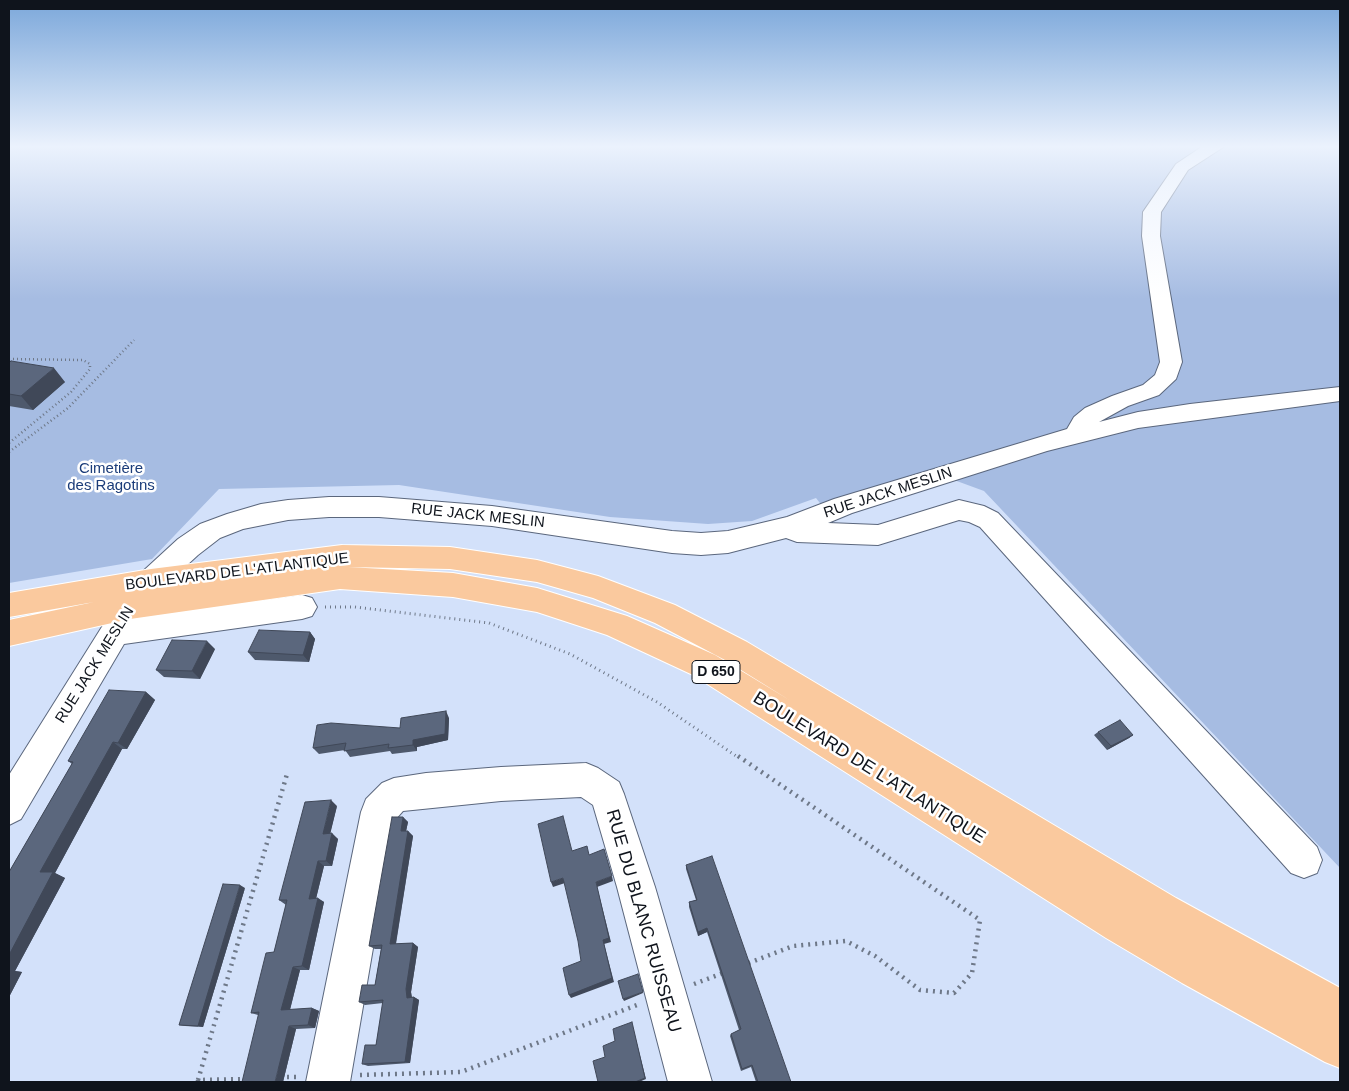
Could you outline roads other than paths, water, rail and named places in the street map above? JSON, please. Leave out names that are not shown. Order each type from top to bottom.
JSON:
[{"type":"main road","name":"BOULEVARD DE L'ATLANTIQUE","points":[[9,605],[152,581],[342,556],[450,558],[537,572],[598,588],[666,614],[736,651],[1162,912],[1340,1010]]},
{"type":"main road","name":"BOULEVARD DE L'ATLANTIQUE","points":[[9,633],[122,620],[340,578],[453,585],[538,600],[616,625],[704,665],[1120,924],[1340,1047]]},
{"type":"street","points":[[1077,436],[1082,423],[1093,414],[1120,401],[1151,390],[1165,379],[1171,362],[1152,236],[1152,212],[1162,197]]},
{"type":"street","name":"RUE JACK MESLIN","points":[[9,807],[122,620],[152,581],[188,547],[210,531],[261,514],[296,509],[369,507],[430,510],[557,525],[672,542],[701,544],[741,540],[792,526],[897,489],[1077,436],[1164,415],[1340,394]]},
{"type":"street","points":[[792,526],[798,532],[878,535],[959,510],[975,513],[990,520],[1304,860]]},
{"type":"street","points":[[122,620],[302,606]]},
{"type":"street","name":"RUE DU BLANC RUISSEAU","points":[[328,1082],[378,812],[394,795],[402,793],[501,784],[586,780],[607,794],[636,887],[690,1082]]},
{"type":"park label","name":"Cimetière des Ragotins","points":[[111,478]]}]
